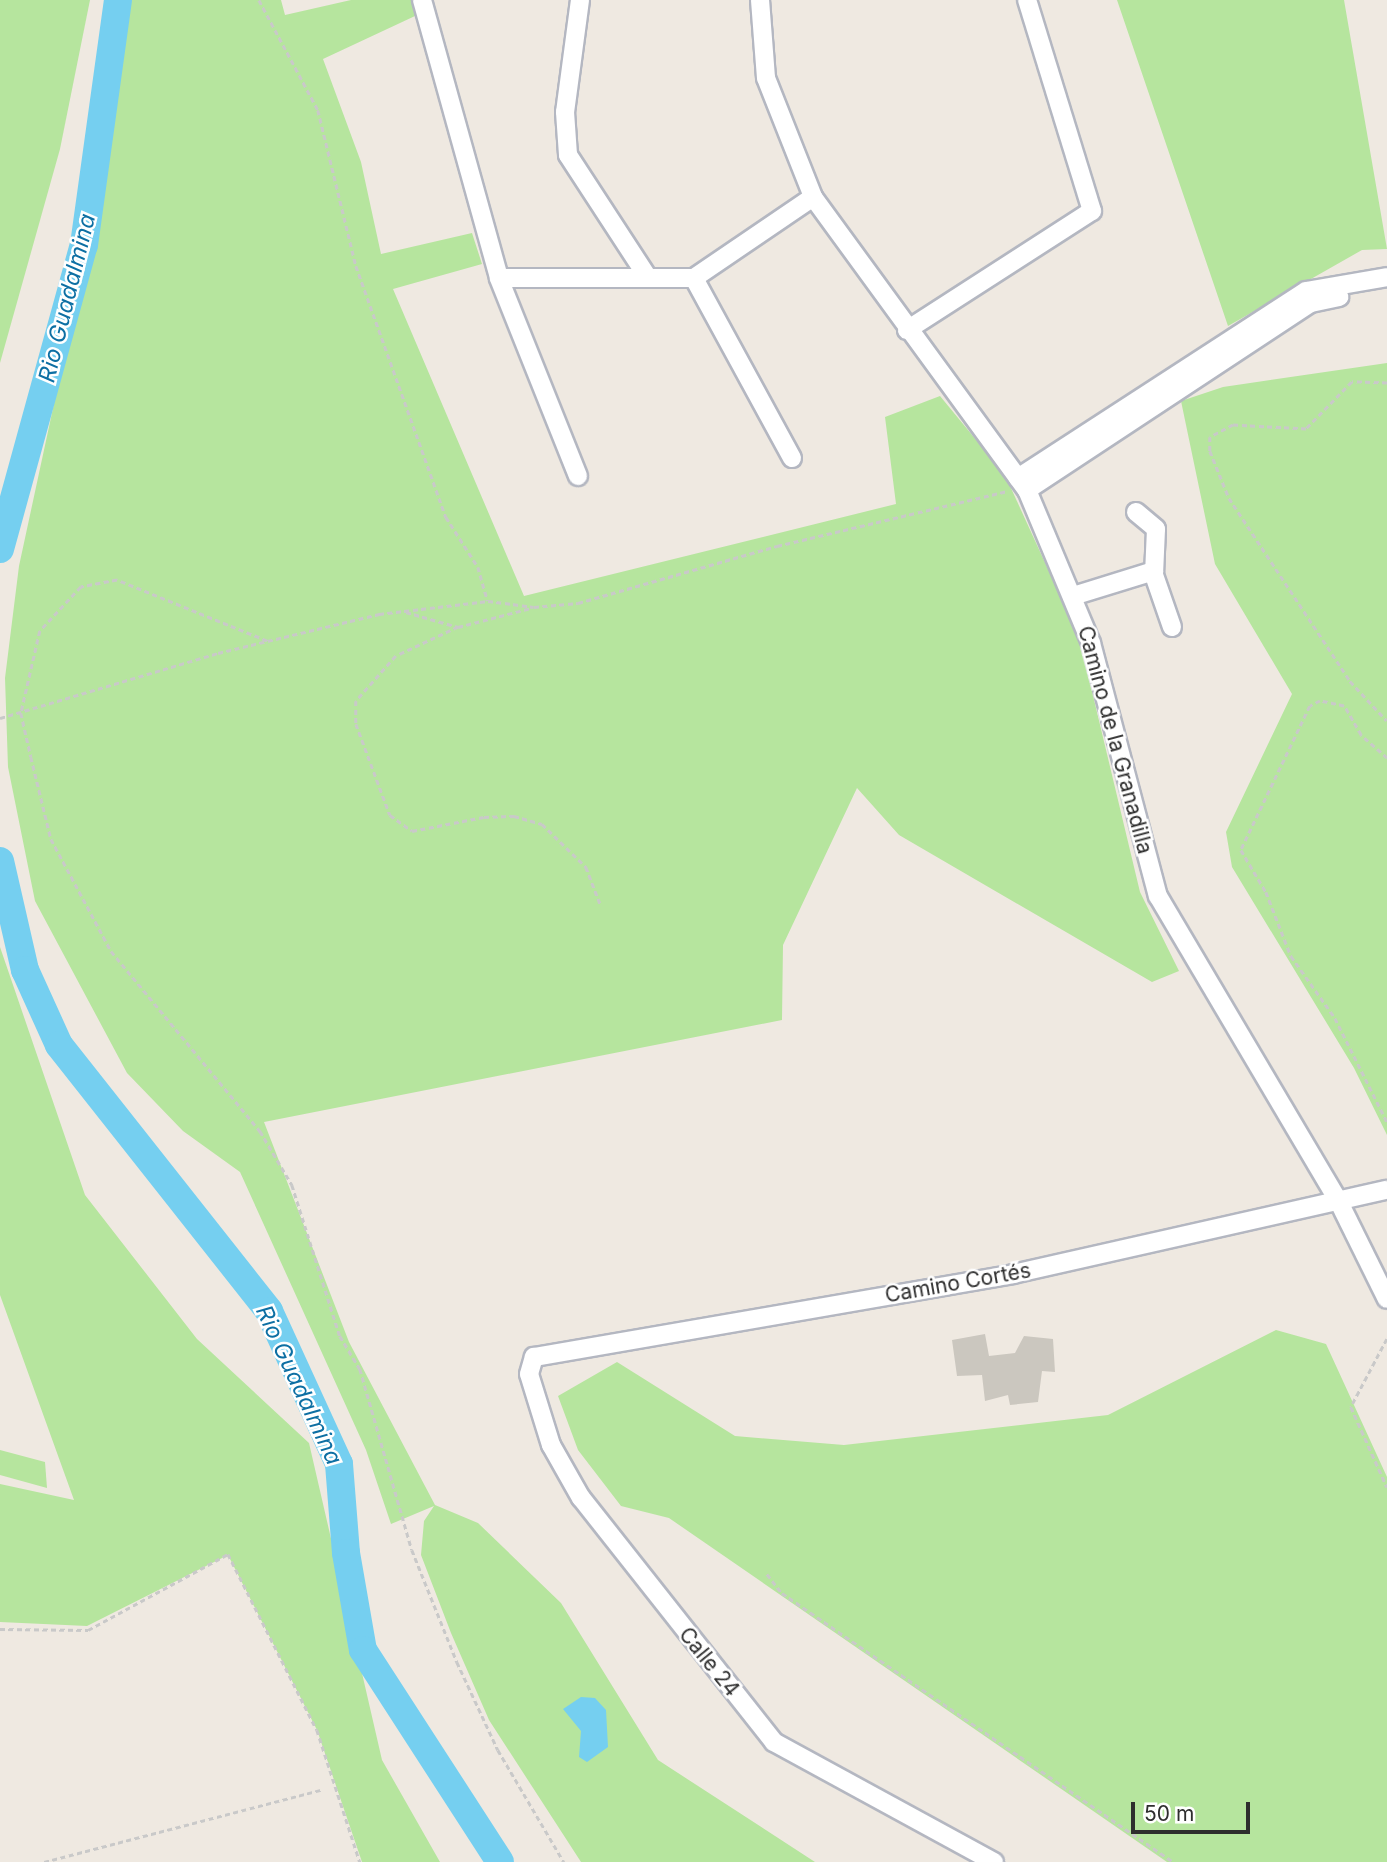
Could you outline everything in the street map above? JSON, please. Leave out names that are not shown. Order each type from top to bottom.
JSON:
[{"type":"street","points":[[422,0],[499,278],[578,476]]},
{"type":"street","points":[[580,0],[565,112],[568,155],[647,276]]},
{"type":"street","name":"Camino de la Granadilla","points":[[760,0],[766,78],[813,197],[907,330],[1023,484],[1073,596],[1158,896],[1339,1202],[1387,1299]]},
{"type":"street","points":[[907,330],[1092,211],[1027,0]]},
{"type":"street","points":[[499,278],[694,278],[813,197]]},
{"type":"street","points":[[1023,484],[1309,297],[1387,277]]},
{"type":"street","points":[[694,278],[792,458]]},
{"type":"street","points":[[1309,297],[1387,289]]},
{"type":"street","points":[[1136,512],[1156,529],[1154,571],[1172,627]]},
{"type":"street","points":[[1073,596],[1154,571]]},
{"type":"street","name":"Camino Cortés","points":[[530,1364],[542,1353],[689,1318],[1013,1275],[1387,1190]]},
{"type":"street","name":"Calle 24","points":[[530,1364],[551,1445],[581,1498],[774,1742],[994,1862]]},
{"type":"path","points":[[259,0],[318,110],[356,267],[446,517],[478,567],[488,601]]},
{"type":"path","points":[[1387,383],[1352,382],[1306,429],[1233,425],[1210,437],[1210,450],[1229,498],[1350,681],[1387,720]]},
{"type":"path","points":[[601,906],[586,867],[541,824],[494,817],[412,831],[390,815],[356,724],[356,701],[396,656],[458,627],[534,607],[578,603],[1023,484]]},
{"type":"path","points":[[267,641],[135,586],[99,581],[67,598],[40,631],[20,713],[51,839],[111,951],[260,1131],[292,1185],[447,1637],[498,1749],[564,1862]]},
{"type":"path","points":[[0,718],[267,641],[404,611],[488,601],[534,607]]},
{"type":"path","points":[[404,611],[458,627]]},
{"type":"path","points":[[1387,758],[1361,735],[1344,706],[1320,701],[1310,706],[1241,850],[1266,892],[1291,956],[1335,1018],[1387,1122]]},
{"type":"path","points":[[1387,1339],[1351,1407],[1387,1487]]},
{"type":"path","points":[[0,1629],[88,1630],[228,1555],[317,1730],[360,1862]]},
{"type":"path","points":[[767,1574],[782,1592],[1174,1862]]},
{"type":"path","points":[[44,1862],[321,1790]]},
{"type":"green space","points":[[0,0],[90,0],[60,149],[0,363]]},
{"type":"green space","points":[[130,0],[281,0],[285,15],[351,0],[411,0],[415,16],[323,59],[361,162],[381,254],[472,233],[482,264],[393,289],[524,596],[896,504],[885,417],[940,396],[1005,475],[1079,637],[1140,892],[1179,971],[1152,982],[899,835],[857,788],[783,945],[782,1020],[264,1122],[349,1342],[435,1505],[478,1523],[561,1603],[658,1760],[815,1862],[581,1862],[489,1720],[451,1633],[421,1555],[424,1521],[434,1506],[391,1524],[366,1450],[240,1172],[183,1131],[127,1073],[35,901],[8,767],[5,678],[19,566],[94,218]]},
{"type":"green space","points":[[1117,0],[1344,0],[1387,249],[1362,250],[1228,326]]},
{"type":"green space","points":[[1387,363],[1387,1135],[1354,1068],[1232,867],[1226,832],[1292,694],[1215,564],[1181,401],[1223,387]]},
{"type":"green space","points":[[0,947],[85,1195],[197,1339],[309,1443],[382,1760],[440,1862],[362,1862],[317,1730],[228,1555],[87,1626],[0,1622],[0,1484],[74,1500],[0,1295]]},
{"type":"green space","points":[[1276,1330],[1326,1344],[1387,1477],[1387,1862],[1167,1862],[669,1518],[621,1506],[578,1450],[558,1396],[617,1362],[735,1436],[844,1445],[1108,1415]]},
{"type":"green space","points":[[0,1450],[45,1462],[47,1488],[0,1475]]},
{"type":"water","points":[[581,1697],[595,1698],[606,1710],[608,1747],[587,1762],[579,1757],[581,1731],[563,1709]]},
{"type":"building","points":[[985,1334],[989,1356],[1015,1353],[1024,1336],[1053,1339],[1055,1372],[1042,1371],[1038,1402],[1010,1405],[1008,1395],[985,1401],[982,1375],[957,1376],[952,1340]]},
{"type":"waterway","name":"Rio Guadalmina","points":[[0,549],[84,245],[118,0]]},
{"type":"waterway","name":"Rio Guadalmina","points":[[0,861],[25,970],[59,1045],[269,1311],[339,1464],[346,1553],[363,1650],[500,1862]]}]
